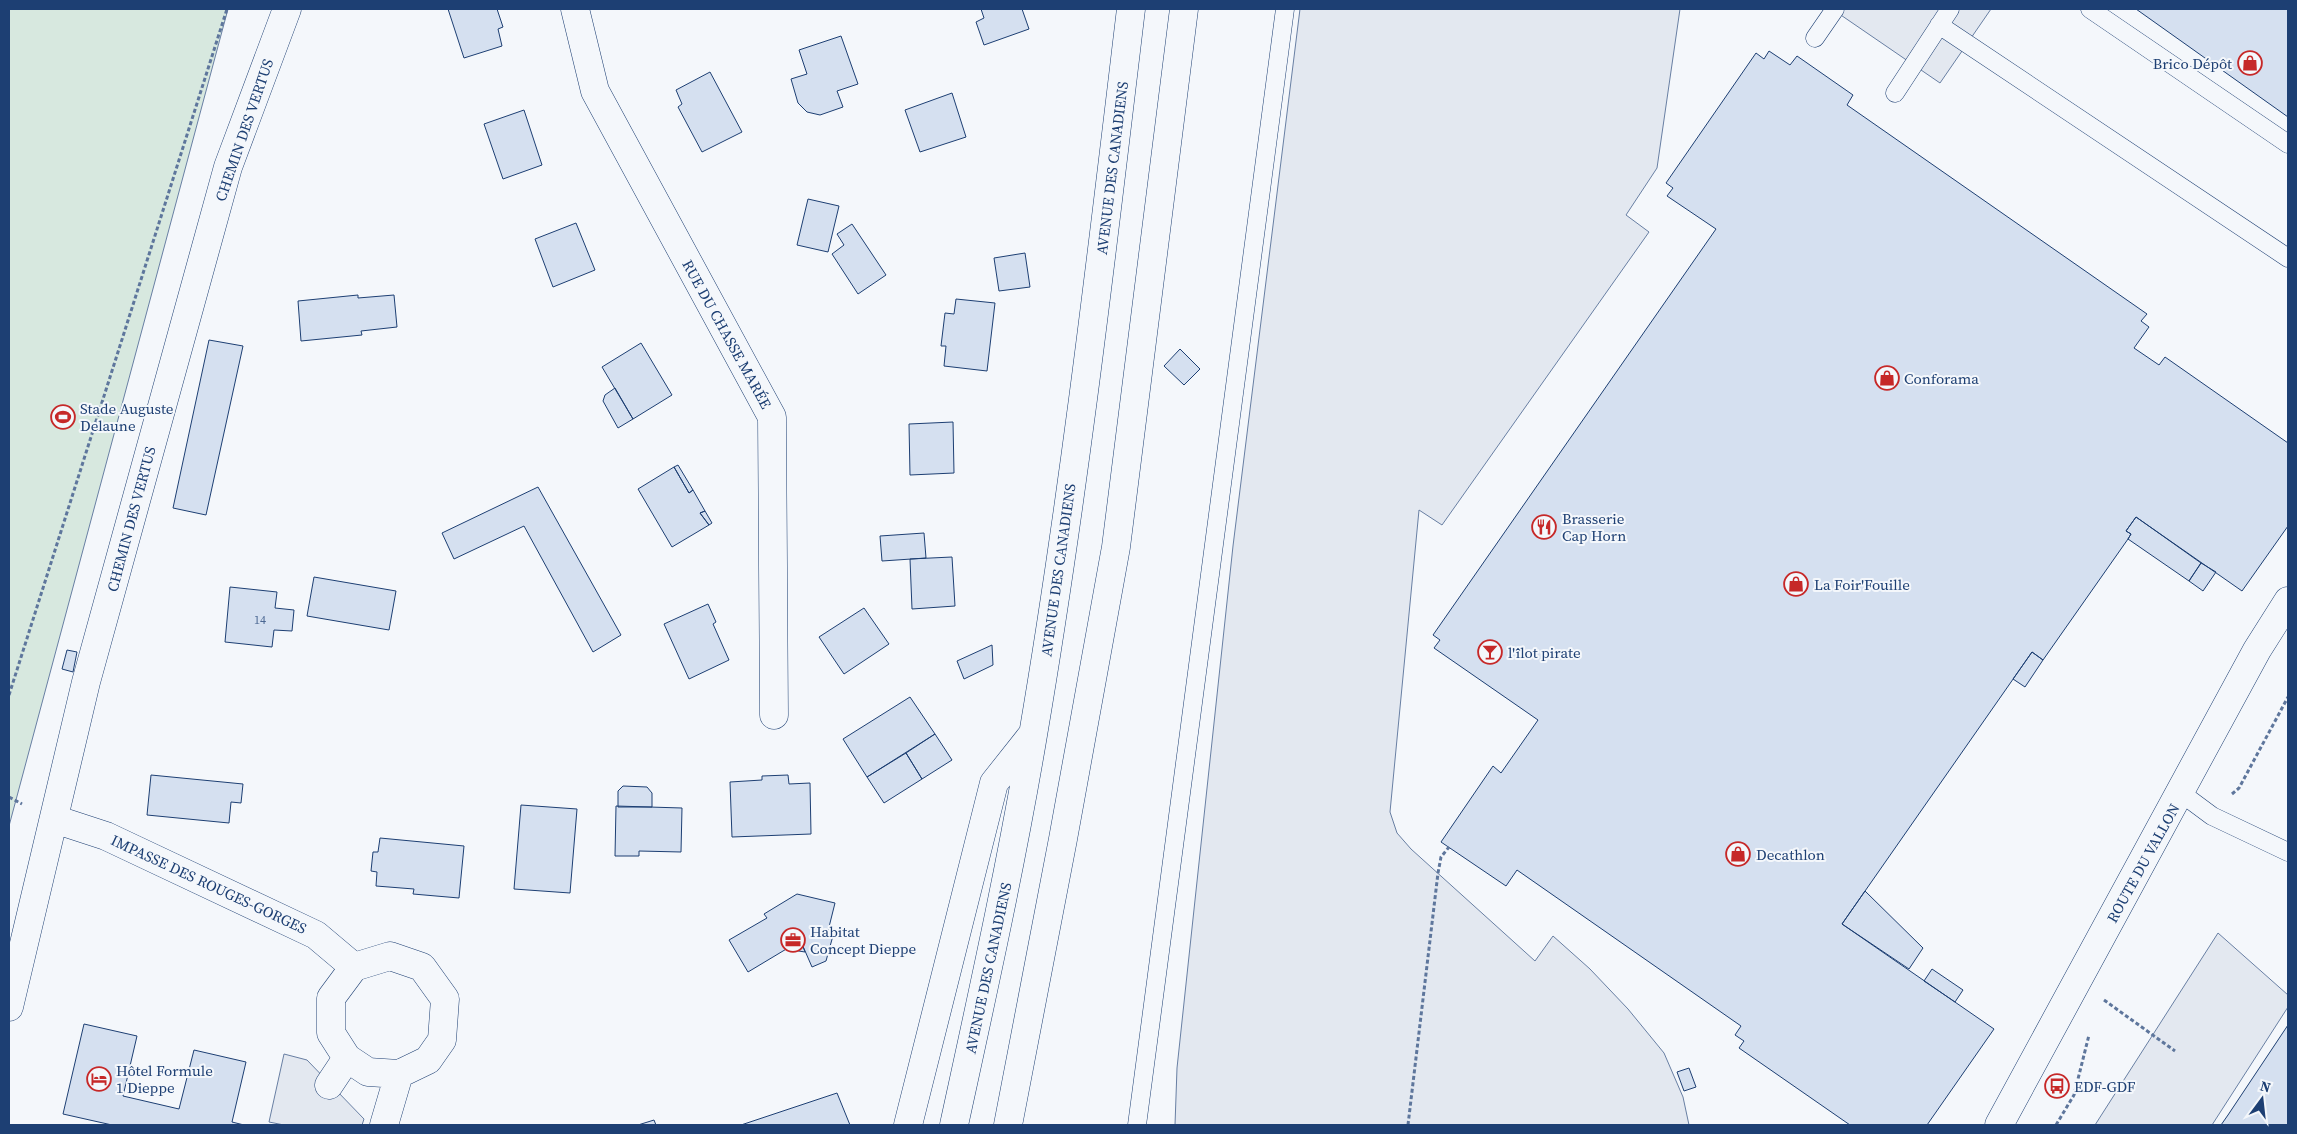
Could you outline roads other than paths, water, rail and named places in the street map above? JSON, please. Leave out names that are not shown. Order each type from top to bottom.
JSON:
[{"type":"street","name":"CHEMIN DES VERTUS","points":[[9,1007],[86,682],[228,167],[287,9]]},
{"type":"street","name":"RUE DU CHASSE MARÉE","points":[[575,9],[595,91],[772,417],[774,715]]},
{"type":"street","name":"AVENUE DES CANADIENS","points":[[954,1125],[1007,879],[1033,734],[1087,370],[1131,9]]},
{"type":"street","points":[[1008,1125],[1063,839],[1116,547],[1184,9]]},
{"type":"street","name":"ROUTE DU VALLON","points":[[1998,1125],[2181,793],[2257,650],[2288,601]]},
{"type":"street","points":[[908,1125],[994,783],[1033,734]]},
{"type":"street","name":"IMPASSE DES ROUGES-GORGES","points":[[54,819],[106,836],[316,935],[354,967]]},
{"type":"street","points":[[390,956],[422,967],[445,999],[442,1040],[428,1060],[399,1074],[368,1072],[347,1058],[331,1032],[331,998],[354,967],[390,956]]},
{"type":"street","points":[[330,1085],[347,1058]]},
{"type":"street","points":[[384,1125],[399,1074]]},
{"type":"lane","points":[[1137,1125],[1285,9]]},
{"type":"lane","points":[[1815,38],[1835,9]]},
{"type":"lane","points":[[1895,94],[1950,9]]},
{"type":"lane","points":[[2090,9],[2288,144]]},
{"type":"lane","points":[[1939,25],[2288,258]]},
{"type":"lane","points":[[2181,793],[2212,816],[2288,852]]},
{"type":"place","name":"Brico Dépôt","points":[[2250,63]]},
{"type":"place","name":"Conforama","points":[[1887,378]]},
{"type":"place","name":"Stade Auguste Delaune","points":[[63,417]]},
{"type":"place","name":"Brasserie Cap Horn","points":[[1544,527]]},
{"type":"place","name":"La Foir'Fouille","points":[[1796,584]]},
{"type":"place","name":"l'îlot pirate","points":[[1490,652]]},
{"type":"place","name":"Decathlon","points":[[1738,854]]},
{"type":"place","name":"Habitat Concept Dieppe","points":[[793,940]]},
{"type":"place","name":"Hôtel Formule 1 Dieppe","points":[[99,1079]]},
{"type":"place","name":"EDF-GDF","points":[[2057,1086]]}]
